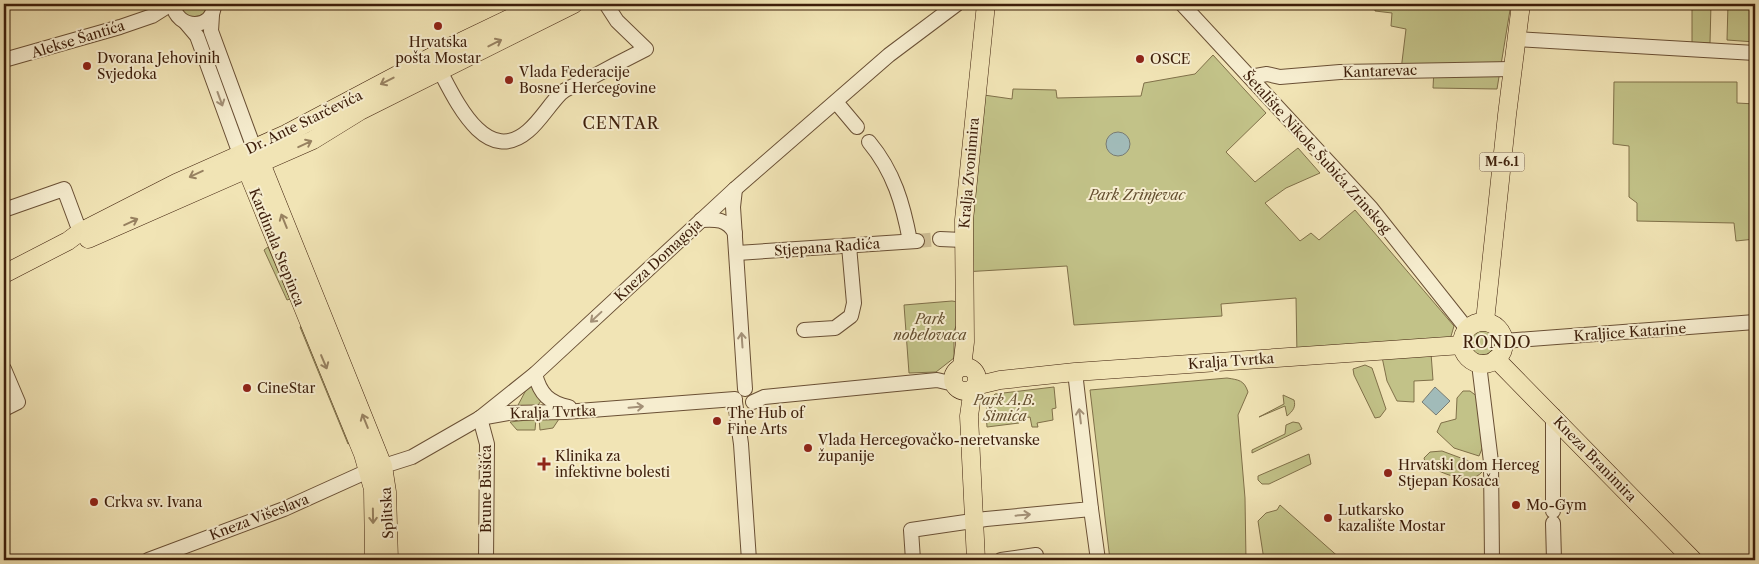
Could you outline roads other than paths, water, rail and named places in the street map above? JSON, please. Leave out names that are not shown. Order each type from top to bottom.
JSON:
[{"type":"main road","name":"Dr. Ante Starčevića","points":[[4,274],[74,237],[87,239],[121,226],[540,4]]},
{"type":"main road","points":[[250,158],[313,140],[360,111],[443,75],[574,4]]},
{"type":"main road","name":"Kralja Zvonimira","points":[[976,560],[966,379],[963,240],[986,4]]},
{"type":"main road","name":"M-6.1","points":[[1485,321],[1512,69],[1521,4]]},
{"type":"main road","name":"Kardinala Stepinca","points":[[250,158],[376,469]]},
{"type":"main road","points":[[1485,321],[1498,328],[1504,341],[1501,353],[1487,362],[1466,355],[1464,337],[1475,323],[1485,321]]},
{"type":"main road","name":"Kralja Tvrtka","points":[[966,379],[1000,380],[1464,337]]},
{"type":"main road","name":"Kneza Branimira","points":[[1487,362],[1553,415],[1693,560]]},
{"type":"main road","name":"Splitska","points":[[374,560],[373,489],[376,469]]},
{"type":"main road","name":"Splitska","points":[[376,469],[387,492],[389,560]]},
{"type":"street","name":"Alekse Šantića","points":[[4,60],[43,51],[152,16],[172,4]]},
{"type":"street","name":"Kardinala Stepinca","points":[[172,4],[176,15],[197,36],[250,158]]},
{"type":"street","points":[[443,75],[470,123],[482,133],[495,140],[509,141],[518,138],[535,124],[562,92],[646,49],[618,21],[606,4]]},
{"type":"street","name":"Kneza Domagoja","points":[[480,418],[536,374],[735,189],[889,55],[957,4]]},
{"type":"street","name":"Šetalište Nikole Šubića Zrinskog","points":[[1182,4],[1371,208],[1464,337]]},
{"type":"street","name":"Kardinala Stepinca","points":[[214,8],[211,31],[250,158]]},
{"type":"street","points":[[183,21],[200,24],[214,8]]},
{"type":"street","name":"Alekse Šantića","points":[[152,16],[165,16],[183,21]]},
{"type":"street","points":[[1516,39],[1755,53]]},
{"type":"street","name":"Kantarevac","points":[[1250,77],[1267,74],[1280,77],[1340,72],[1512,69]]},
{"type":"street","points":[[836,102],[858,128]]},
{"type":"street","name":"Stjepana Radića","points":[[737,253],[913,241],[891,174],[869,142]]},
{"type":"street","points":[[4,210],[64,189],[74,237]]},
{"type":"street","points":[[735,189],[733,207],[745,415],[741,444]]},
{"type":"street","points":[[701,220],[723,220],[730,224],[735,234]]},
{"type":"street","points":[[940,240],[963,240]]},
{"type":"street","points":[[804,330],[835,328],[851,316],[854,303],[849,246]]},
{"type":"street","name":"Kraljice Katarine","points":[[1504,341],[1755,322]]},
{"type":"street","points":[[1487,362],[1492,560]]},
{"type":"street","points":[[4,369],[18,402],[4,408]]},
{"type":"street","points":[[1075,372],[1098,560]]},
{"type":"street","points":[[536,374],[538,387],[547,399],[565,407],[587,411]]},
{"type":"street","name":"Kralja Tvrtka","points":[[376,469],[412,457],[480,418],[508,412],[587,411],[966,379]]},
{"type":"street","points":[[744,399],[736,417],[741,444],[749,560]]},
{"type":"street","points":[[1553,415],[1554,560]]},
{"type":"street","name":"Brune Bušića","points":[[480,418],[487,444],[486,560]]},
{"type":"street","name":"Kneza Višeslava","points":[[149,560],[284,508],[376,469]]},
{"type":"street","points":[[913,560],[911,530],[974,520],[1091,508]]},
{"type":"street","points":[[1001,560],[1036,555],[1037,560]]},
{"type":"water","points":[[1118,132],[1126,136],[1130,144],[1126,152],[1118,156],[1110,152],[1106,144],[1110,136]]},
{"type":"water","points":[[1435,387],[1450,401],[1436,415],[1422,402]]},
{"type":"tunnel","points":[[917,241],[940,239]]},
{"type":"place","name":"Hrvatska pošta Mostar","points":[[438,26]]},
{"type":"place","name":"OSCE","points":[[1140,59]]},
{"type":"place","name":"Dvorana Jehovinih Svjedoka","points":[[87,66]]},
{"type":"place","name":"Vlada Federacije Bosne i Hercegovine","points":[[509,80]]},
{"type":"place","name":"CineStar","points":[[247,388]]},
{"type":"place","name":"The Hub of Fine Arts","points":[[717,421]]},
{"type":"place","name":"Vlada Hercegovačko-neretvanske županije","points":[[808,448]]},
{"type":"place","name":"Klinika za infektivne bolesti","points":[[544,464]]},
{"type":"place","name":"Hrvatski dom Herceg Stjepan Kosača","points":[[1388,473]]},
{"type":"place","name":"Crkva sv. Ivana","points":[[94,502]]},
{"type":"place","name":"Mo-Gym","points":[[1516,505]]},
{"type":"place","name":"Lutkarsko kazalište Mostar","points":[[1328,518]]},
{"type":"district","name":"CENTAR","points":[[621,123]]},
{"type":"district","name":"RONDO","points":[[1497,342]]},
{"type":"park label","name":"Park Zrinjevac","points":[[1137,195]]},
{"type":"park label","name":"Park nobelovaca","points":[[930,328]]},
{"type":"park label","name":"Park A.B. Šimića","points":[[1005,408]]}]
